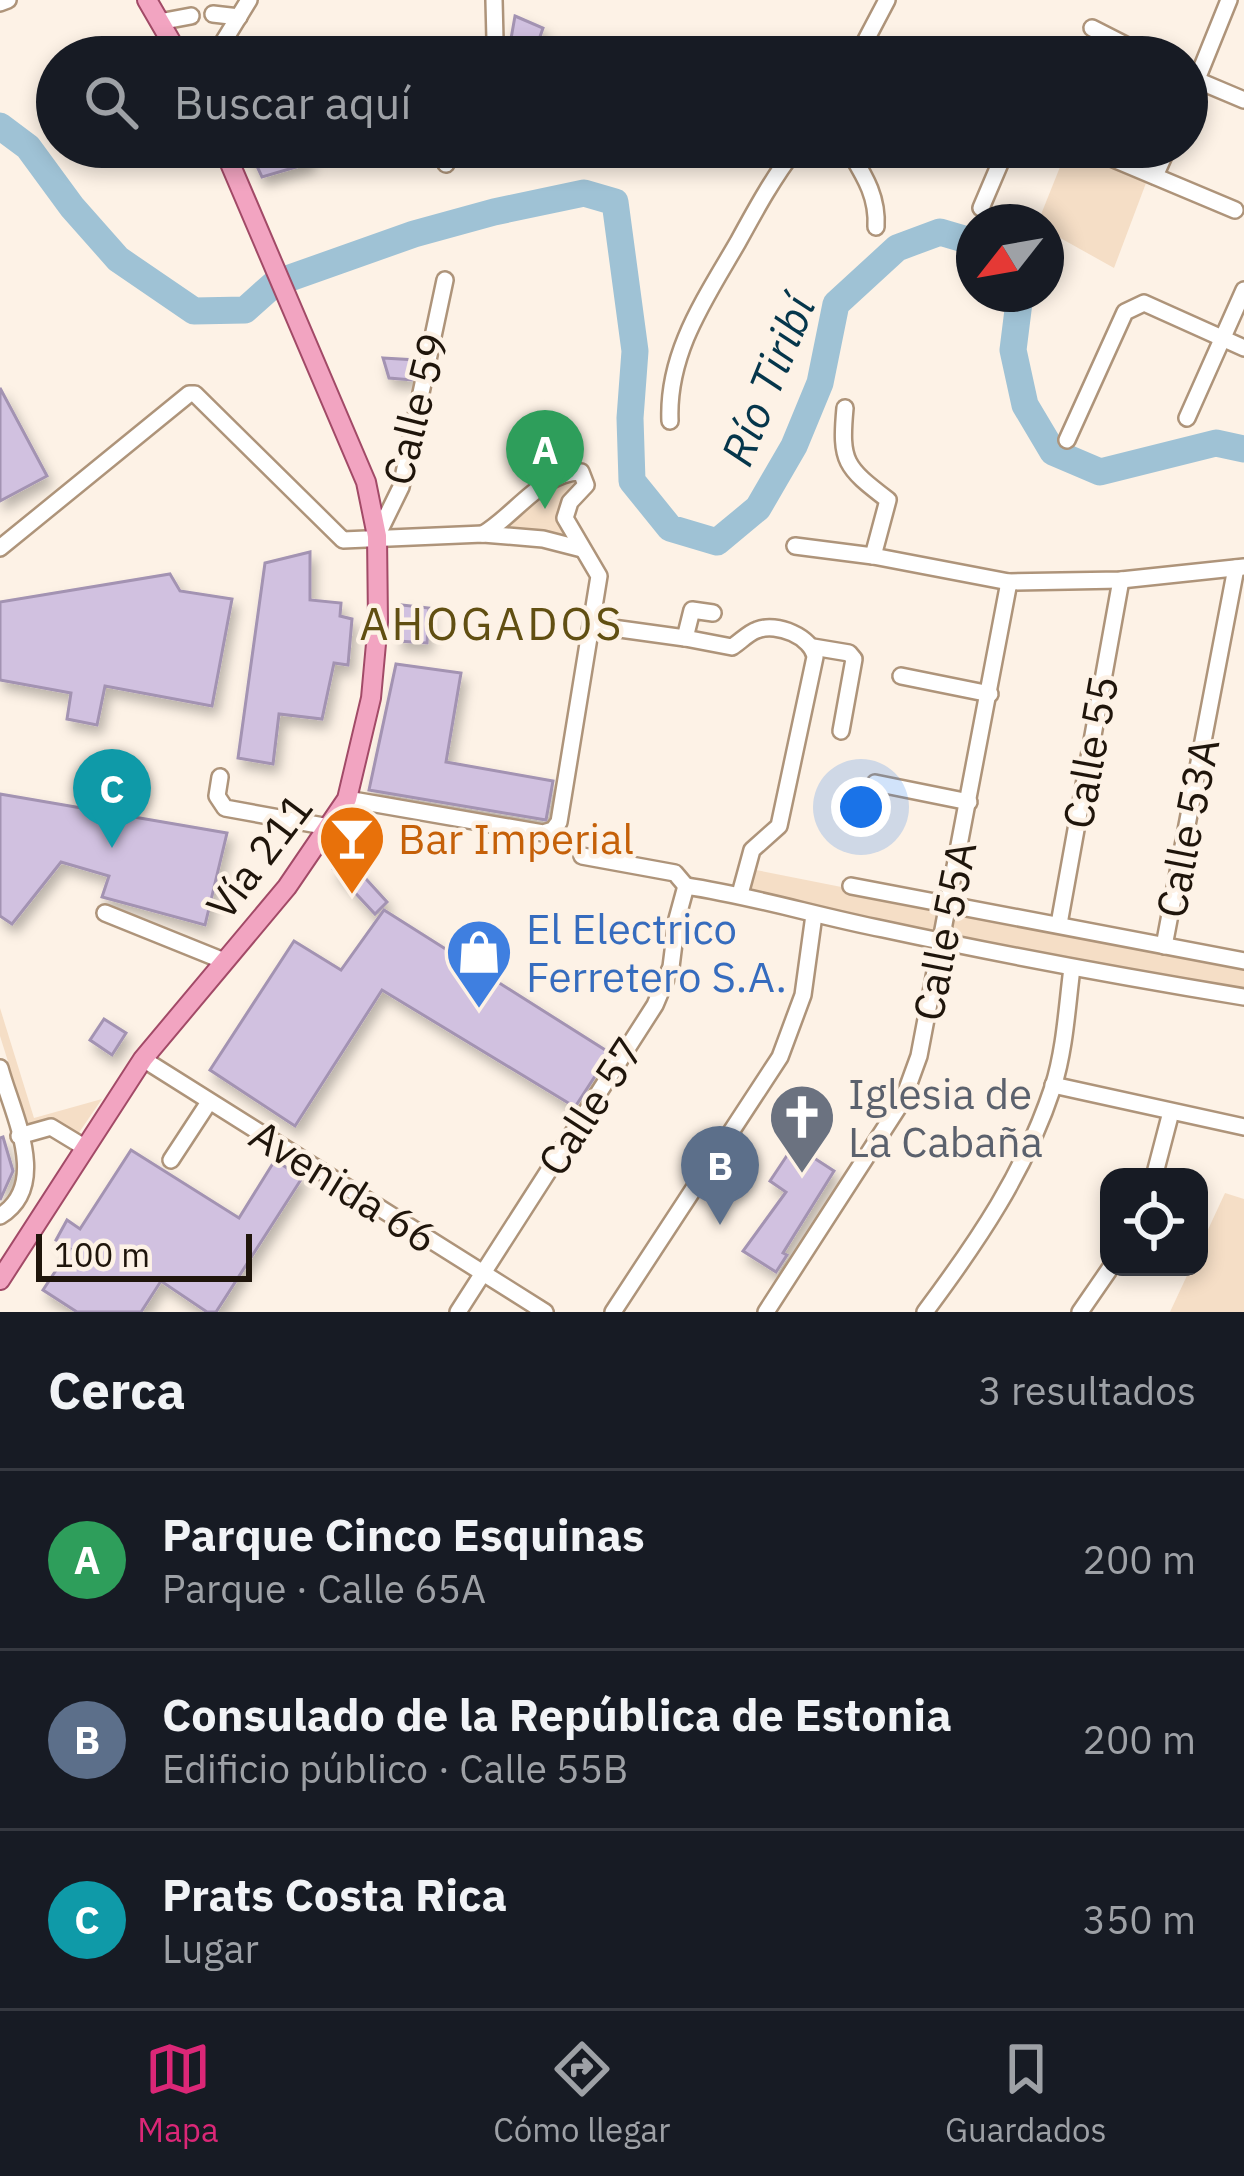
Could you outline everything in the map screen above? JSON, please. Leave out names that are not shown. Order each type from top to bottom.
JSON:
[{"type":"main road","points":[[146,0],[167,36]]},
{"type":"main road","name":"Vía 211","points":[[0,1280],[143,1059],[287,887],[329,827],[346,799],[370,698],[378,622],[377,536],[366,482],[232,168]]},
{"type":"street","points":[[0,3],[8,0]]},
{"type":"street","points":[[227,36],[249,0]]},
{"type":"street","points":[[494,0],[495,36]]},
{"type":"street","points":[[872,36],[887,0]]},
{"type":"street","points":[[1208,44],[1229,0]]},
{"type":"street","points":[[213,14],[239,17]]},
{"type":"street","points":[[159,22],[191,16]]},
{"type":"street","points":[[1092,28],[1108,36]]},
{"type":"street","points":[[1208,85],[1244,100]]},
{"type":"street","points":[[670,422],[669,392],[690,326],[783,168]]},
{"type":"street","points":[[859,168],[878,207],[876,227]]},
{"type":"street","points":[[983,204],[998,168]]},
{"type":"street","points":[[1136,168],[1235,210]]},
{"type":"street","points":[[1155,176],[1159,168]]},
{"type":"street","name":"Calle 59","points":[[377,536],[401,487],[445,280]]},
{"type":"street","points":[[1187,418],[1244,290]]},
{"type":"street","points":[[1067,440],[1125,312],[1134,306],[1144,303],[1244,348]]},
{"type":"street","points":[[0,548],[90,478],[181,397],[195,394],[342,539],[483,534],[543,539],[582,549]]},
{"type":"street","points":[[845,408],[841,447],[854,474],[888,500],[873,556]]},
{"type":"street","points":[[346,799],[543,833],[560,822],[599,576],[565,518],[570,502],[586,485],[581,472],[554,477],[504,522],[483,534]]},
{"type":"street","points":[[795,546],[1009,582],[1121,580],[1240,568]]},
{"type":"street","name":"Calle 53A","points":[[1164,946],[1240,568]]},
{"type":"street","name":"Calle 55","points":[[1059,924],[1121,580]]},
{"type":"street","name":"Calle 55A","points":[[766,1312],[902,1100],[919,1056],[1009,582]]},
{"type":"street","points":[[686,638],[690,612],[713,613]]},
{"type":"street","points":[[591,625],[732,647],[767,628],[805,638],[813,647],[849,653],[854,659],[841,730]]},
{"type":"street","points":[[740,894],[752,850],[779,826],[813,670],[813,647]]},
{"type":"street","points":[[901,676],[990,694]]},
{"type":"street","points":[[220,777],[218,796],[225,808],[329,827]]},
{"type":"street","points":[[875,783],[969,802]]},
{"type":"street","points":[[582,856],[675,873],[686,886],[740,894],[814,915],[1072,968],[1244,997]]},
{"type":"street","name":"Calle 57","points":[[458,1312],[655,1005],[671,967],[686,886]]},
{"type":"street","points":[[850,886],[1244,961]]},
{"type":"street","points":[[105,913],[224,961]]},
{"type":"street","points":[[613,1312],[780,1057],[803,995],[814,915]]},
{"type":"street","points":[[926,1312],[986,1231],[1017,1175],[1053,1085],[1072,968]]},
{"type":"street","name":"Avenida 66","points":[[143,1059],[545,1312]]},
{"type":"street","points":[[0,1068],[27,1181],[17,1203],[0,1216]]},
{"type":"street","points":[[1053,1085],[1244,1127]]},
{"type":"street","points":[[171,1160],[209,1102]]},
{"type":"street","points":[[1156,1168],[1171,1112]]},
{"type":"street","points":[[19,1136],[50,1127],[84,1147]]},
{"type":"street","points":[[1080,1312],[1106,1276]]},
{"type":"shaded area","points":[[1060,168],[1114,168],[1146,183],[1114,268],[1064,240],[1064,204],[1045,204]]},
{"type":"shaded area","points":[[556,480],[582,480],[568,499],[570,539],[499,532]]},
{"type":"shaded area","points":[[751,869],[1244,967],[1244,990],[1030,952],[747,892]]},
{"type":"shaded area","points":[[0,1008],[34,1118],[102,1099],[78,1134],[58,1120],[31,1126],[27,1122],[0,1036]]},
{"type":"shaded area","points":[[1225,1193],[1244,1199],[1244,1312],[1170,1312],[1187,1276],[1208,1276],[1208,1230]]},
{"type":"building","points":[[515,16],[543,28],[540,36],[511,36]]},
{"type":"building","points":[[258,168],[293,168],[262,177]]},
{"type":"building","points":[[383,358],[416,360],[412,380],[389,378]]},
{"type":"building","points":[[0,388],[47,476],[0,501]]},
{"type":"building","points":[[310,552],[310,600],[341,603],[340,616],[352,619],[348,665],[334,663],[322,719],[279,714],[273,764],[238,758],[265,563]]},
{"type":"building","points":[[170,574],[180,591],[232,599],[212,706],[105,686],[97,725],[67,719],[71,693],[0,680],[0,602]]},
{"type":"building","points":[[402,605],[429,608],[427,643],[398,641]]},
{"type":"building","points":[[396,664],[461,673],[446,762],[553,781],[546,820],[369,790]]},
{"type":"building","points":[[0,794],[227,833],[205,925],[102,897],[109,876],[61,862],[12,924],[0,916]]},
{"type":"building","points":[[346,857],[387,902],[375,914],[333,869]]},
{"type":"building","points":[[384,910],[610,1053],[575,1107],[382,990],[295,1126],[210,1070],[294,941],[341,970]]},
{"type":"building","points":[[104,1019],[126,1033],[112,1055],[90,1040]]},
{"type":"building","points":[[0,1138],[13,1171],[0,1200]]},
{"type":"building","points":[[794,1145],[834,1171],[776,1272],[743,1251],[786,1192],[770,1181]]},
{"type":"building","points":[[131,1150],[239,1218],[275,1160],[302,1178],[216,1312],[207,1312],[161,1281],[141,1312],[77,1312],[43,1290],[70,1249],[56,1240],[67,1220],[80,1229]]},
{"type":"waterway","name":"Río Tiribí","points":[[0,126],[36,158]]},
{"type":"waterway","name":"Río Tiribí","points":[[43,168],[118,259],[194,311],[245,310],[273,285]]},
{"type":"waterway","name":"Río Tiribí","points":[[287,279],[414,234],[494,212],[584,193],[615,202],[635,351],[632,481],[670,528],[717,542],[758,508],[794,446],[820,383],[836,304],[897,248],[940,232],[956,237]]},
{"type":"waterway","name":"Río Tiribí","points":[[1018,312],[1013,350],[1025,405],[1053,452],[1100,472],[1216,443],[1244,449]]},
{"type":"place","name":"Parque Cinco Esquinas","points":[[545,509]]},
{"type":"place","name":"Prats Costa Rica","points":[[112,848]]},
{"type":"place","name":"Bar Imperial","points":[[352,897]]},
{"type":"place","name":"El Electrico Ferretero S.A.","points":[[479,1011]]},
{"type":"place","name":"Iglesia de La Cabaña","points":[[802,1176]]},
{"type":"place","name":"Consulado de la República de Estonia","points":[[720,1225]]},
{"type":"district","name":"AHOGADOS","points":[[492,623]]}]
